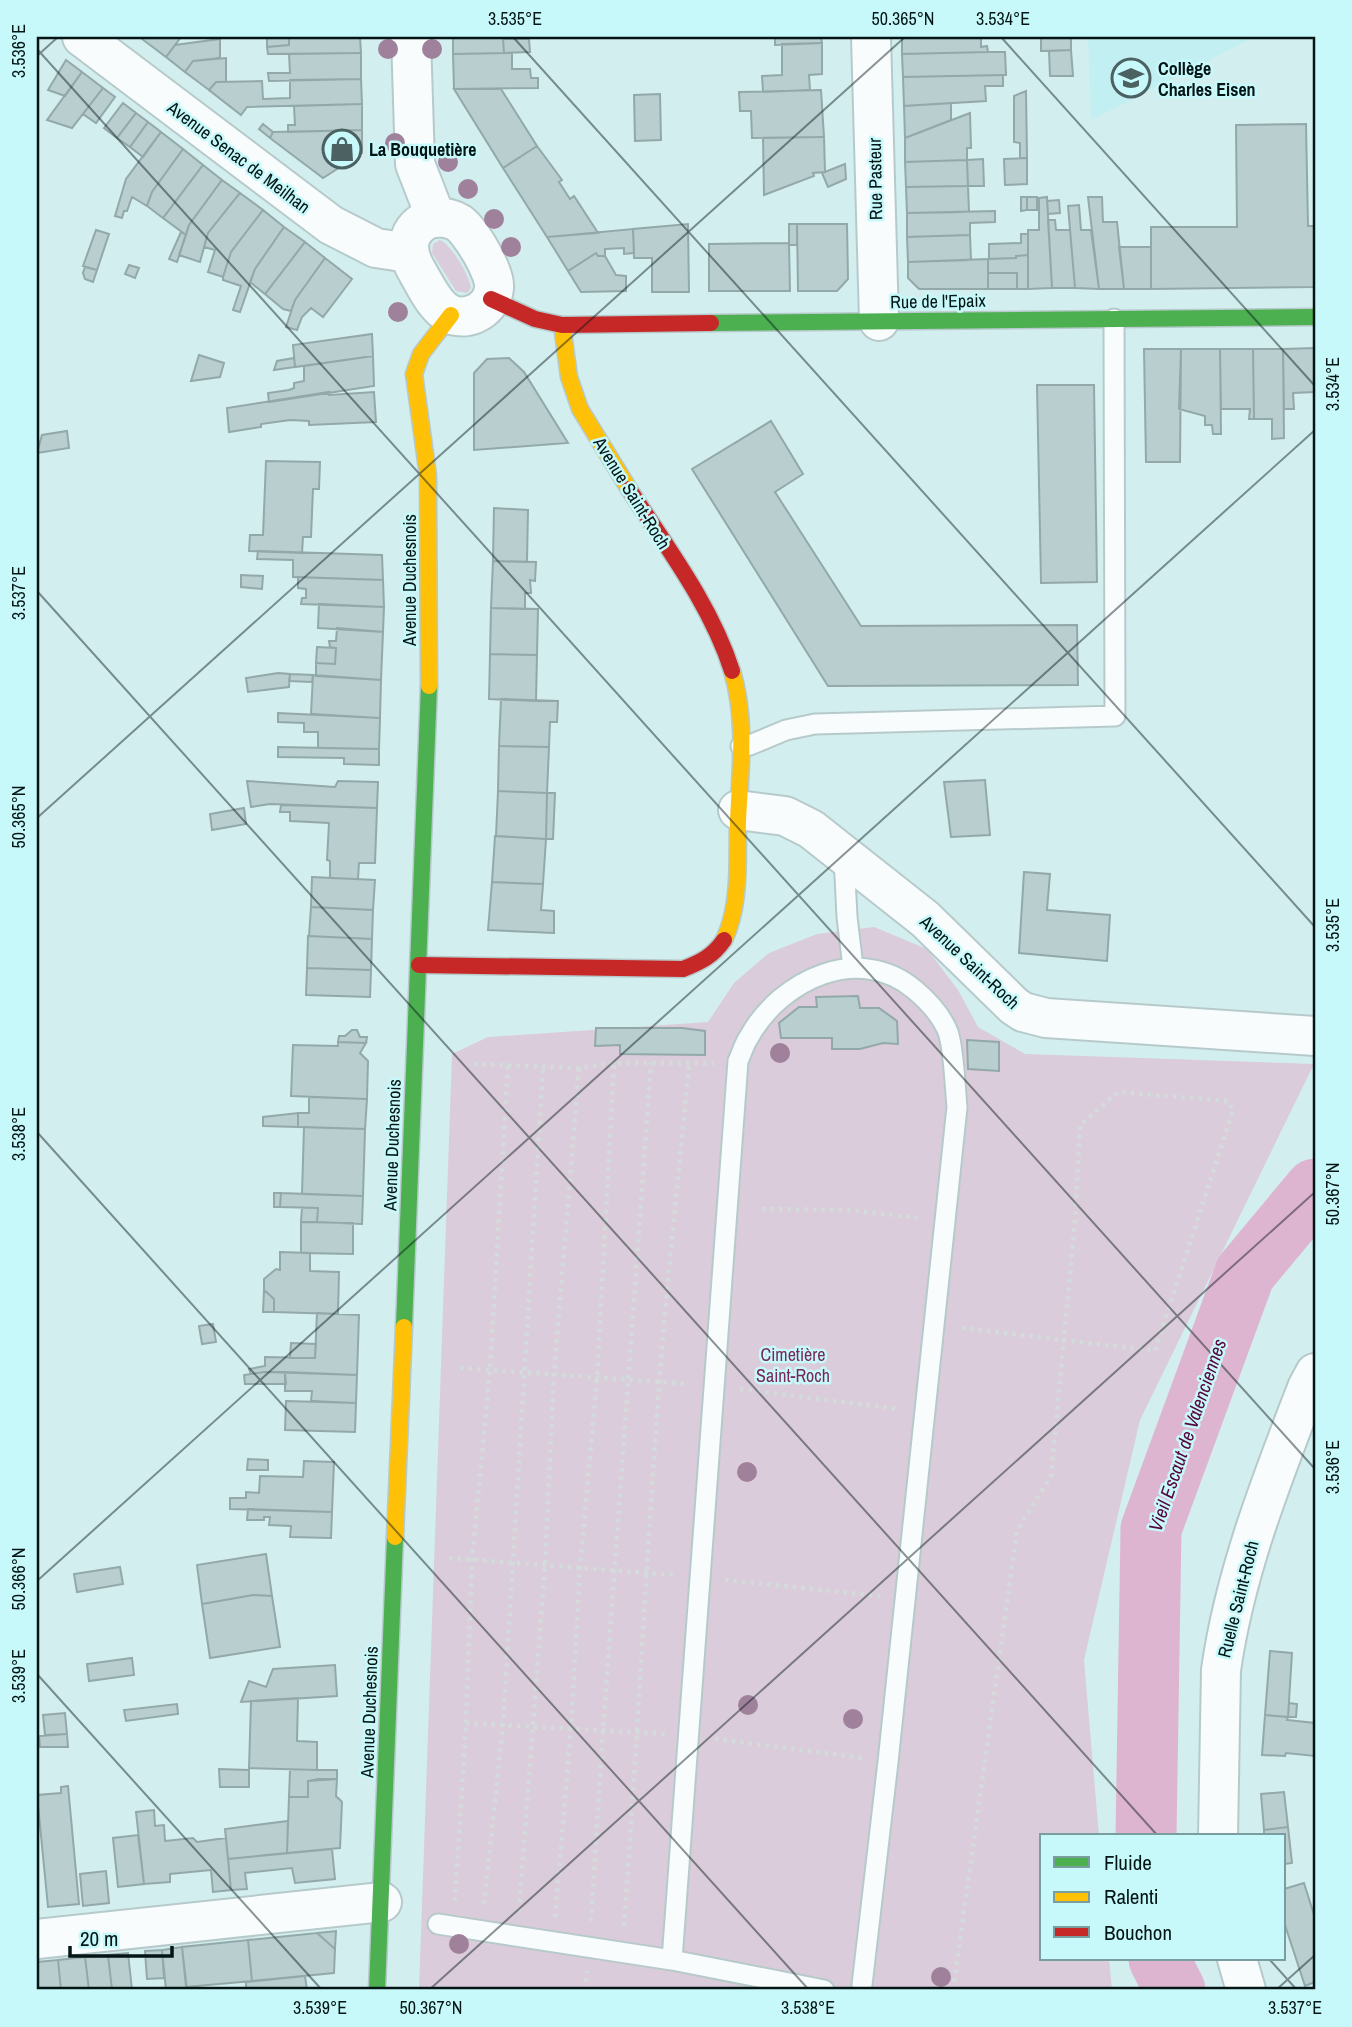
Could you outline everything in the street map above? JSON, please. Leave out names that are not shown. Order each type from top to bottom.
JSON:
[{"type":"street","name":"Avenue Senac de Meilhan","points":[[82,37],[331,225],[376,248],[409,253]]},
{"type":"street","points":[[411,37],[415,164],[436,218]]},
{"type":"street","name":"Rue Pasteur","points":[[871,37],[879,321]]},
{"type":"street","points":[[436,218],[452,219],[467,231],[493,276],[495,286],[491,299],[483,310],[474,315],[451,315],[437,303],[412,263],[409,253],[410,239],[414,231],[424,221],[436,218]]},
{"type":"street","points":[[491,299],[535,319],[562,325]]},
{"type":"street","name":"Avenue Duchesnois","points":[[377,1990],[428,719],[429,490],[427,452],[414,374],[421,354],[451,315]]},
{"type":"street","name":"Rue de l'Epaix","points":[[562,325],[1315,317]]},
{"type":"street","name":"Avenue Saint-Roch","points":[[419,965],[683,969],[704,961],[720,947],[731,926],[735,904],[741,746],[739,701],[726,649],[705,609],[580,409],[569,377],[562,325]]},
{"type":"street","name":"Avenue Saint-Roch","points":[[738,810],[776,814],[799,821],[925,919],[1014,1006],[1034,1016],[1315,1036]]},
{"type":"street","name":"Ruelle Saint-Roch","points":[[1218,1834],[1225,1645],[1263,1503],[1315,1373]]},
{"type":"street","points":[[37,1939],[382,1902]]},
{"type":"street","points":[[1237,1960],[1245,1990]]},
{"type":"lane","points":[[741,746],[786,730],[815,724],[1115,716],[1114,319]]},
{"type":"lane","points":[[844,855],[846,917],[853,967]]},
{"type":"lane","points":[[671,1960],[738,1061],[749,1036],[789,992],[809,979],[829,971],[853,967],[880,971],[902,979],[937,1013],[948,1033],[957,1107],[888,1762],[859,1988]]},
{"type":"lane","points":[[446,1925],[671,1960],[824,1990]]},
{"type":"path","points":[[474,1064],[579,1068],[614,1063],[689,1065],[738,1061]]},
{"type":"path","points":[[553,1942],[571,1729],[580,1568],[597,1378],[614,1063]]},
{"type":"path","points":[[590,1947],[651,1063]]},
{"type":"path","points":[[446,1925],[466,1723],[472,1560],[490,1370],[508,1065]]},
{"type":"path","points":[[622,1952],[659,1382],[689,1065]]},
{"type":"path","points":[[482,1931],[503,1725],[544,1067]]},
{"type":"path","points":[[517,1936],[541,1632],[554,1374],[579,1068]]},
{"type":"path","points":[[934,1325],[1064,1340],[1155,1351],[1233,1110],[1228,1101],[1118,1093],[1080,1125],[1075,1221],[1064,1340],[1051,1476],[1017,1530],[953,1990]]},
{"type":"path","points":[[762,1209],[850,1210],[945,1221]]},
{"type":"shaded area","name":"Collège Charles Eisen","points":[[1088,37],[1255,37],[1091,120]]},
{"type":"green space","points":[[440,240],[454,253],[463,268],[471,288],[467,293],[456,291],[432,253],[433,244]]},
{"type":"green space","name":"Cimetière Saint-Roch","points":[[874,927],[927,949],[958,990],[978,1027],[1025,1054],[1314,1064],[1140,1420],[1084,1660],[1099,1834],[1040,1834],[1040,1960],[1109,1960],[1112,1990],[419,1990],[452,1054],[488,1037],[708,1022],[734,983],[769,953],[817,934]]},
{"type":"building","points":[[181,37],[166,57],[142,39]]},
{"type":"building","points":[[267,37],[289,37],[289,45],[267,47]]},
{"type":"building","points":[[289,37],[360,37],[361,53],[268,54],[267,47],[289,45]]},
{"type":"building","points":[[453,37],[529,39],[503,39],[504,53],[453,54]]},
{"type":"building","points":[[775,37],[821,37],[822,43],[775,45]]},
{"type":"building","points":[[902,37],[981,37],[981,47],[987,46],[988,52],[902,54]]},
{"type":"building","points":[[1041,37],[1071,37],[1071,50],[1041,51]]},
{"type":"building","points":[[220,39],[220,58],[193,61],[185,72],[166,57],[175,45]]},
{"type":"building","points":[[503,39],[529,39],[530,52],[504,53]]},
{"type":"building","points":[[822,43],[822,74],[809,75],[810,90],[763,92],[762,76],[782,75],[782,44]]},
{"type":"building","points":[[1071,50],[1073,76],[1050,76],[1049,51]]},
{"type":"building","points":[[1005,52],[1006,75],[903,77],[902,54]]},
{"type":"building","points":[[361,53],[361,79],[269,81],[268,73],[290,73],[289,54]]},
{"type":"building","points":[[512,53],[512,69],[530,69],[531,78],[538,78],[538,88],[454,89],[453,54]]},
{"type":"building","points":[[226,58],[226,82],[216,82],[209,90],[185,72],[193,61]]},
{"type":"building","points":[[66,60],[82,72],[65,96],[48,90]]},
{"type":"building","points":[[82,72],[103,88],[72,128],[47,120]]},
{"type":"building","points":[[1003,75],[1003,86],[985,86],[986,101],[904,106],[903,77]]},
{"type":"building","points":[[361,79],[362,104],[247,107],[241,115],[209,90],[216,82],[262,81],[263,99],[290,98],[290,80]]},
{"type":"building","points":[[103,88],[115,97],[96,123],[83,114]]},
{"type":"building","points":[[454,89],[501,89],[537,146],[503,168]]},
{"type":"building","points":[[821,90],[824,137],[752,138],[751,111],[740,111],[739,92]]},
{"type":"building","points":[[1026,91],[1027,158],[1020,158],[1020,143],[1014,142],[1014,96]]},
{"type":"building","points":[[660,94],[661,140],[635,141],[634,95]]},
{"type":"building","points":[[123,103],[136,113],[117,138],[104,128]]},
{"type":"building","points":[[951,103],[951,120],[905,138],[904,106]]},
{"type":"building","points":[[362,104],[362,130],[288,132],[288,125],[295,125],[294,106]]},
{"type":"building","points":[[136,113],[148,122],[130,147],[117,138]]},
{"type":"building","points":[[970,113],[971,148],[967,148],[967,160],[905,162],[905,138]]},
{"type":"building","points":[[148,122],[161,132],[143,157],[130,147]]},
{"type":"building","points":[[263,124],[273,132],[270,138],[259,129]]},
{"type":"building","points":[[1306,124],[1308,226],[1315,226],[1315,287],[1151,289],[1151,227],[1237,227],[1236,125]]},
{"type":"building","points":[[362,130],[362,153],[323,178],[270,138],[273,132]]},
{"type":"building","points":[[161,132],[183,149],[152,192],[147,206],[132,197],[122,218],[115,216],[126,179]]},
{"type":"building","points":[[824,137],[825,172],[813,173],[814,176],[764,195],[763,138]]},
{"type":"building","points":[[537,146],[562,180],[559,182],[570,199],[574,196],[598,233],[547,237],[503,168]]},
{"type":"building","points":[[183,149],[203,165],[163,218],[147,206],[152,192]]},
{"type":"building","points":[[1027,158],[1027,184],[1005,185],[1004,159]]},
{"type":"building","points":[[983,159],[984,186],[968,186],[967,160]]},
{"type":"building","points":[[967,160],[968,186],[906,187],[905,162]]},
{"type":"building","points":[[845,164],[846,179],[828,187],[822,173]]},
{"type":"building","points":[[203,165],[222,180],[189,225],[186,235],[163,218]]},
{"type":"building","points":[[222,180],[240,193],[208,233],[200,262],[179,255],[189,225]]},
{"type":"building","points":[[968,186],[969,212],[907,213],[906,187]]},
{"type":"building","points":[[240,193],[263,210],[231,252],[223,277],[208,272],[215,250],[204,247],[208,233]]},
{"type":"building","points":[[1021,197],[1027,197],[1027,210],[1021,211]]},
{"type":"building","points":[[1027,197],[1037,197],[1037,210],[1027,210]]},
{"type":"building","points":[[1047,197],[1052,288],[1028,289],[1028,230],[1039,230],[1039,198]]},
{"type":"building","points":[[1088,197],[1102,197],[1103,222],[1117,222],[1124,289],[1099,289]]},
{"type":"building","points":[[1059,200],[1060,213],[1048,214],[1047,201]]},
{"type":"building","points":[[1079,205],[1081,230],[1091,230],[1099,289],[1075,288],[1068,206]]},
{"type":"building","points":[[263,210],[284,227],[255,269],[240,312],[233,310],[241,286],[223,280],[223,277],[231,252]]},
{"type":"building","points":[[995,211],[995,222],[970,223],[970,235],[907,237],[907,213]]},
{"type":"building","points":[[1048,220],[1055,220],[1056,230],[1070,230],[1075,288],[1052,288]]},
{"type":"building","points":[[688,224],[689,292],[652,292],[652,258],[634,258],[633,229]]},
{"type":"building","points":[[789,224],[797,224],[797,245],[789,245]]},
{"type":"building","points":[[797,224],[847,224],[848,279],[837,291],[798,291]]},
{"type":"building","points":[[284,227],[305,242],[265,294],[250,282],[255,269]]},
{"type":"building","points":[[633,229],[634,253],[624,254],[624,248],[605,249],[605,256],[598,256],[596,253],[568,271],[547,237]]},
{"type":"building","points":[[96,230],[109,234],[97,270],[83,266]]},
{"type":"building","points":[[181,232],[186,235],[177,262],[169,259]]},
{"type":"building","points":[[1021,234],[1028,234],[1028,255],[989,259],[989,244],[1021,243]]},
{"type":"building","points":[[970,235],[971,260],[908,262],[907,237]]},
{"type":"building","points":[[305,242],[325,258],[295,300],[291,311],[283,309],[265,294]]},
{"type":"building","points":[[789,243],[790,291],[709,291],[709,244]]},
{"type":"building","points":[[1119,247],[1151,247],[1151,289],[1124,289]]},
{"type":"building","points":[[596,253],[598,256],[605,256],[616,275],[626,276],[626,291],[581,292],[568,271]]},
{"type":"building","points":[[1028,255],[1028,289],[1017,289],[1017,273],[988,273],[988,259]]},
{"type":"building","points":[[325,258],[352,279],[323,317],[311,308],[302,317],[297,330],[286,327],[295,300]]},
{"type":"building","points":[[988,259],[988,289],[919,289],[908,278],[908,262]]},
{"type":"building","points":[[129,265],[139,268],[135,278],[125,274]]},
{"type":"building","points":[[85,267],[97,270],[93,282],[85,279]]},
{"type":"building","points":[[988,273],[1017,273],[1017,289],[988,289]]},
{"type":"building","points":[[372,334],[373,356],[295,367],[293,345]]},
{"type":"building","points":[[1315,348],[1315,392],[1293,393],[1294,409],[1284,409],[1283,349]]},
{"type":"building","points":[[1144,349],[1181,349],[1180,462],[1146,462]]},
{"type":"building","points":[[1181,349],[1220,349],[1221,434],[1213,434],[1212,425],[1205,425],[1205,416],[1179,409]]},
{"type":"building","points":[[1220,349],[1253,349],[1254,419],[1249,419],[1250,409],[1221,409]]},
{"type":"building","points":[[1253,349],[1283,349],[1284,438],[1272,439],[1272,419],[1254,419]]},
{"type":"building","points":[[199,355],[224,363],[220,377],[191,381]]},
{"type":"building","points":[[373,356],[374,386],[269,402],[268,393],[289,390],[294,388],[294,383],[304,381],[304,366]]},
{"type":"building","points":[[294,358],[295,367],[274,370],[277,361]]},
{"type":"building","points":[[509,358],[524,372],[568,443],[474,450],[474,373],[487,359]]},
{"type":"building","points":[[1037,385],[1094,385],[1097,582],[1041,583]]},
{"type":"building","points":[[329,392],[329,395],[374,392],[376,422],[309,425],[309,421],[290,420],[229,432],[227,408]]},
{"type":"building","points":[[771,421],[803,474],[775,492],[861,626],[1077,625],[1078,685],[828,686],[692,469]]},
{"type":"building","points":[[67,431],[69,448],[37,453],[42,435]]},
{"type":"building","points":[[266,461],[320,462],[319,489],[313,489],[311,537],[303,537],[302,553],[249,551],[250,535],[263,535]]},
{"type":"building","points":[[494,508],[528,510],[527,562],[493,561]]},
{"type":"building","points":[[258,551],[382,555],[383,580],[293,577],[293,560],[257,559]]},
{"type":"building","points":[[493,561],[536,562],[535,581],[530,580],[531,593],[525,593],[525,609],[491,608]]},
{"type":"building","points":[[241,575],[263,576],[262,589],[241,587]]},
{"type":"building","points":[[298,577],[383,580],[384,607],[301,604],[302,598],[306,598],[306,589],[298,588]]},
{"type":"building","points":[[319,604],[384,607],[383,632],[318,628]]},
{"type":"building","points":[[491,608],[538,609],[537,655],[490,654]]},
{"type":"building","points":[[337,628],[383,632],[381,680],[316,676],[316,663],[335,664],[336,648],[330,647],[329,641],[336,641]]},
{"type":"building","points":[[317,647],[336,648],[335,664],[316,663]]},
{"type":"building","points":[[490,654],[537,655],[536,701],[489,699]]},
{"type":"building","points":[[290,674],[289,687],[248,692],[246,678]]},
{"type":"building","points":[[290,674],[313,675],[312,682],[289,681]]},
{"type":"building","points":[[313,675],[381,680],[380,718],[311,714]]},
{"type":"building","points":[[501,699],[558,701],[557,722],[550,722],[549,747],[499,746]]},
{"type":"building","points":[[278,713],[380,718],[379,749],[318,748],[318,732],[304,732],[304,723],[278,722]]},
{"type":"building","points":[[499,746],[549,747],[547,793],[498,791]]},
{"type":"building","points":[[278,747],[379,749],[379,765],[344,764],[344,758],[278,757]]},
{"type":"building","points":[[985,780],[990,835],[951,837],[944,782]]},
{"type":"building","points":[[247,781],[335,787],[338,781],[378,782],[377,808],[270,804],[251,807]]},
{"type":"building","points":[[498,791],[547,793],[546,839],[496,836]]},
{"type":"building","points":[[547,793],[555,793],[553,839],[546,839]]},
{"type":"building","points":[[281,805],[377,808],[375,863],[359,863],[358,879],[330,878],[330,861],[327,860],[329,823],[290,821],[290,812],[280,812]]},
{"type":"building","points":[[244,808],[246,824],[212,830],[210,814]]},
{"type":"building","points":[[495,836],[546,839],[543,884],[492,882]]},
{"type":"building","points":[[1024,872],[1050,874],[1047,910],[1110,915],[1107,961],[1019,953]]},
{"type":"building","points":[[312,877],[375,880],[373,910],[311,907]]},
{"type":"building","points":[[492,882],[543,884],[541,910],[554,911],[554,933],[488,930]]},
{"type":"building","points":[[311,907],[373,910],[372,939],[309,936]]},
{"type":"building","points":[[308,936],[372,939],[371,970],[307,968]]},
{"type":"building","points":[[307,968],[371,970],[370,997],[306,995]]},
{"type":"building","points":[[858,996],[860,1008],[879,1008],[897,1021],[898,1044],[883,1043],[860,1049],[832,1049],[832,1038],[781,1038],[779,1023],[799,1007],[817,1007],[816,997]]},
{"type":"building","points":[[596,1028],[682,1028],[705,1031],[705,1055],[620,1054],[620,1045],[595,1046]]},
{"type":"building","points":[[352,1030],[357,1030],[360,1037],[367,1037],[366,1043],[338,1042],[339,1036],[345,1036]]},
{"type":"building","points":[[967,1040],[999,1042],[999,1071],[968,1069]]},
{"type":"building","points":[[338,1042],[366,1043],[360,1053],[368,1061],[367,1099],[291,1096],[293,1045],[338,1046]]},
{"type":"building","points":[[309,1097],[367,1099],[365,1129],[298,1127],[298,1113],[309,1113]]},
{"type":"building","points":[[298,1113],[298,1127],[263,1126],[263,1117]]},
{"type":"building","points":[[304,1127],[365,1129],[363,1196],[302,1194]]},
{"type":"building","points":[[274,1193],[281,1193],[280,1207],[274,1207]]},
{"type":"building","points":[[281,1193],[363,1196],[362,1224],[317,1222],[318,1208],[280,1207]]},
{"type":"building","points":[[302,1208],[318,1208],[317,1222],[301,1222]]},
{"type":"building","points":[[301,1222],[353,1223],[353,1254],[301,1253]]},
{"type":"building","points":[[280,1252],[310,1253],[310,1271],[339,1272],[338,1314],[274,1312],[274,1299],[264,1290],[264,1279],[276,1269],[280,1270]]},
{"type":"building","points":[[264,1290],[274,1299],[274,1312],[263,1312]]},
{"type":"building","points":[[317,1313],[359,1315],[357,1375],[265,1372],[251,1374],[249,1369],[265,1366],[265,1357],[315,1358]]},
{"type":"building","points":[[213,1324],[216,1342],[202,1344],[199,1326]]},
{"type":"building","points":[[291,1343],[316,1344],[315,1358],[290,1358]]},
{"type":"building","points":[[285,1372],[286,1384],[245,1384],[244,1375]]},
{"type":"building","points":[[285,1372],[357,1375],[356,1403],[311,1401],[312,1391],[285,1391]]},
{"type":"building","points":[[286,1401],[356,1403],[355,1432],[285,1430]]},
{"type":"building","points":[[248,1459],[268,1460],[268,1470],[247,1470]]},
{"type":"building","points":[[304,1461],[334,1462],[332,1512],[230,1509],[230,1498],[246,1498],[246,1492],[259,1493],[260,1476],[303,1477]]},
{"type":"building","points":[[248,1509],[332,1512],[331,1538],[290,1537],[291,1526],[269,1525],[270,1517],[264,1517],[264,1520],[247,1520]]},
{"type":"building","points":[[266,1554],[272,1596],[253,1595],[202,1604],[197,1565]]},
{"type":"building","points":[[120,1567],[123,1584],[77,1592],[74,1574]]},
{"type":"building","points":[[253,1595],[272,1596],[280,1647],[210,1658],[202,1604]]},
{"type":"building","points":[[1270,1651],[1292,1653],[1288,1717],[1265,1715]]},
{"type":"building","points":[[132,1658],[134,1675],[89,1681],[87,1664]]},
{"type":"building","points":[[335,1665],[337,1696],[241,1702],[249,1681],[266,1687],[273,1669]]},
{"type":"building","points":[[298,1698],[297,1741],[317,1742],[317,1770],[249,1768],[251,1701]]},
{"type":"building","points":[[1289,1703],[1297,1704],[1296,1717],[1288,1717]]},
{"type":"building","points":[[177,1704],[178,1714],[126,1721],[124,1710]]},
{"type":"building","points":[[65,1713],[67,1734],[45,1735],[43,1715]]},
{"type":"building","points":[[1265,1715],[1315,1723],[1315,1756],[1286,1753],[1285,1756],[1262,1755]]},
{"type":"building","points":[[67,1734],[68,1747],[40,1747],[39,1736]]},
{"type":"building","points":[[219,1769],[249,1770],[249,1787],[220,1787]]},
{"type":"building","points":[[290,1770],[337,1770],[337,1779],[308,1781],[308,1797],[289,1797]]},
{"type":"building","points":[[337,1779],[336,1796],[342,1802],[340,1848],[287,1853],[289,1797],[308,1797],[308,1781]]},
{"type":"building","points":[[68,1786],[79,1904],[48,1907],[37,1795],[61,1793],[61,1787]]},
{"type":"building","points":[[1284,1792],[1288,1827],[1264,1830],[1261,1794]]},
{"type":"building","points":[[154,1810],[155,1826],[164,1825],[165,1841],[193,1838],[197,1842],[226,1838],[231,1890],[213,1892],[211,1870],[170,1874],[170,1882],[144,1884],[136,1812]]},
{"type":"building","points":[[288,1821],[287,1853],[228,1859],[225,1829]]},
{"type":"building","points":[[1288,1827],[1292,1863],[1286,1864],[1286,1834],[1264,1834],[1264,1830]]},
{"type":"building","points":[[138,1835],[144,1884],[118,1887],[113,1838]]},
{"type":"building","points":[[332,1849],[335,1879],[295,1883],[292,1868],[245,1873],[247,1889],[231,1890],[228,1859]]},
{"type":"building","points":[[106,1871],[109,1903],[83,1906],[80,1874]]},
{"type":"building","points":[[1304,1883],[1315,1918],[1315,1982],[1305,1986],[1286,1928],[1286,1888]]},
{"type":"building","points":[[336,1931],[335,1949],[317,1933]]},
{"type":"building","points":[[317,1933],[335,1949],[334,1973],[252,1981],[248,1940]]},
{"type":"building","points":[[248,1940],[252,1981],[186,1987],[182,1947]]},
{"type":"building","points":[[182,1947],[187,1990],[166,1990],[162,1950]]},
{"type":"building","points":[[162,1950],[164,1978],[147,1979],[145,1951]]},
{"type":"building","points":[[128,1953],[132,1990],[112,1990],[108,1955]]},
{"type":"building","points":[[108,1955],[112,1990],[89,1990],[85,1957]]},
{"type":"building","points":[[85,1957],[89,1990],[61,1990],[58,1960]]},
{"type":"building","points":[[58,1960],[61,1990],[37,1990],[37,1962]]},
{"type":"building","points":[[305,1976],[307,1990],[246,1990],[246,1982]]},
{"type":"waterway","name":"Vieil Escaut de Valenciennes","points":[[1146,1834],[1151,1529],[1245,1273],[1315,1189]]},
{"type":"waterway","name":"Vieil Escaut de Valenciennes","points":[[1160,1960],[1175,1990]]},
{"type":"traffic: fast","points":[[711,323],[1315,317]]},
{"type":"traffic: fast","points":[[404,1327],[429,686]]},
{"type":"traffic: fast","points":[[377,1990],[395,1537]]},
{"type":"traffic: slow","points":[[429,686],[428,476],[414,374],[421,354],[451,315]]},
{"type":"traffic: slow","points":[[562,325],[569,377],[580,409],[629,489]]},
{"type":"traffic: slow","points":[[724,940],[736,897],[738,867],[741,727],[732,671]]},
{"type":"traffic: slow","points":[[395,1537],[404,1327]]},
{"type":"traffic: jam","points":[[491,299],[535,319],[562,325],[711,323]]},
{"type":"traffic: jam","points":[[629,489],[700,599],[732,671]]},
{"type":"traffic: jam","points":[[419,965],[683,969],[706,958],[724,940]]},
{"type":"place","name":"Collège Charles Eisen","points":[[1131,78]]},
{"type":"place","name":"La Bouquetière","points":[[342,149]]}]
